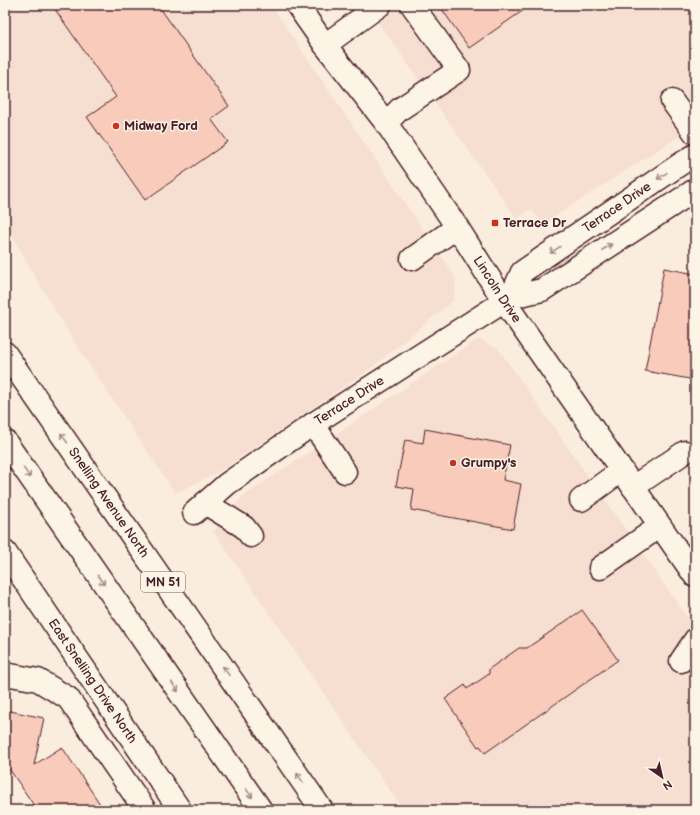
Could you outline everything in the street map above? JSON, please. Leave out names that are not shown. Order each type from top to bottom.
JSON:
[{"type":"main road","name":"Lincoln Drive","points":[[297,5],[325,45],[386,123],[508,299],[627,478],[695,576]]},
{"type":"main road","points":[[325,45],[380,5]]},
{"type":"main road","points":[[386,123],[400,109],[459,70],[412,5]]},
{"type":"main road","points":[[672,101],[695,133]]},
{"type":"main road","name":"Terrace Drive","points":[[508,299],[522,272],[672,169],[695,155]]},
{"type":"main road","name":"Terrace Drive","points":[[251,536],[244,527],[200,508],[227,484],[313,424],[508,299],[542,290],[695,190]]},
{"type":"main road","points":[[412,259],[457,227]]},
{"type":"main road","name":"Snelling Avenue North","points":[[5,353],[322,810]]},
{"type":"main road","points":[[313,424],[345,472]]},
{"type":"main road","points":[[5,441],[261,810]]},
{"type":"main road","points":[[581,500],[685,452]]},
{"type":"main road","points":[[600,568],[660,526]]},
{"type":"main road","name":"East Snelling Drive North","points":[[5,552],[180,810]]},
{"type":"main road","points":[[681,662],[695,640]]},
{"type":"main road","points":[[5,674],[38,680],[68,698],[145,810]]},
{"type":"shaded area","points":[[5,5],[271,5],[456,278],[454,300],[374,366],[217,473],[175,493],[78,348],[38,282],[5,223]]},
{"type":"shaded area","points":[[366,5],[695,5],[695,126],[543,224],[531,209],[517,219]]},
{"type":"shaded area","points":[[478,339],[498,348],[695,628],[695,810],[403,810],[213,532],[242,497]]},
{"type":"building","points":[[52,5],[158,5],[229,106],[211,119],[228,142],[145,200],[87,117],[116,97]]},
{"type":"building","points":[[439,5],[531,5],[469,48]]},
{"type":"building","points":[[664,268],[695,274],[695,380],[645,371]]},
{"type":"building","name":"Grumpy's","points":[[425,429],[510,445],[503,480],[521,484],[513,529],[411,510],[414,489],[396,486],[405,440],[423,443]]},
{"type":"building","points":[[582,610],[618,660],[485,753],[480,746],[478,747],[445,699],[465,685],[467,689],[489,674],[489,669],[519,648],[527,648]]},
{"type":"building","points":[[5,710],[44,718],[34,765],[62,747],[104,810],[37,810],[10,770],[5,769]]},
{"type":"place","name":"Midway Ford","points":[[116,126]]},
{"type":"place","name":"Terrace Dr","points":[[495,223]]},
{"type":"place","name":"Grumpy's","points":[[453,463]]}]
